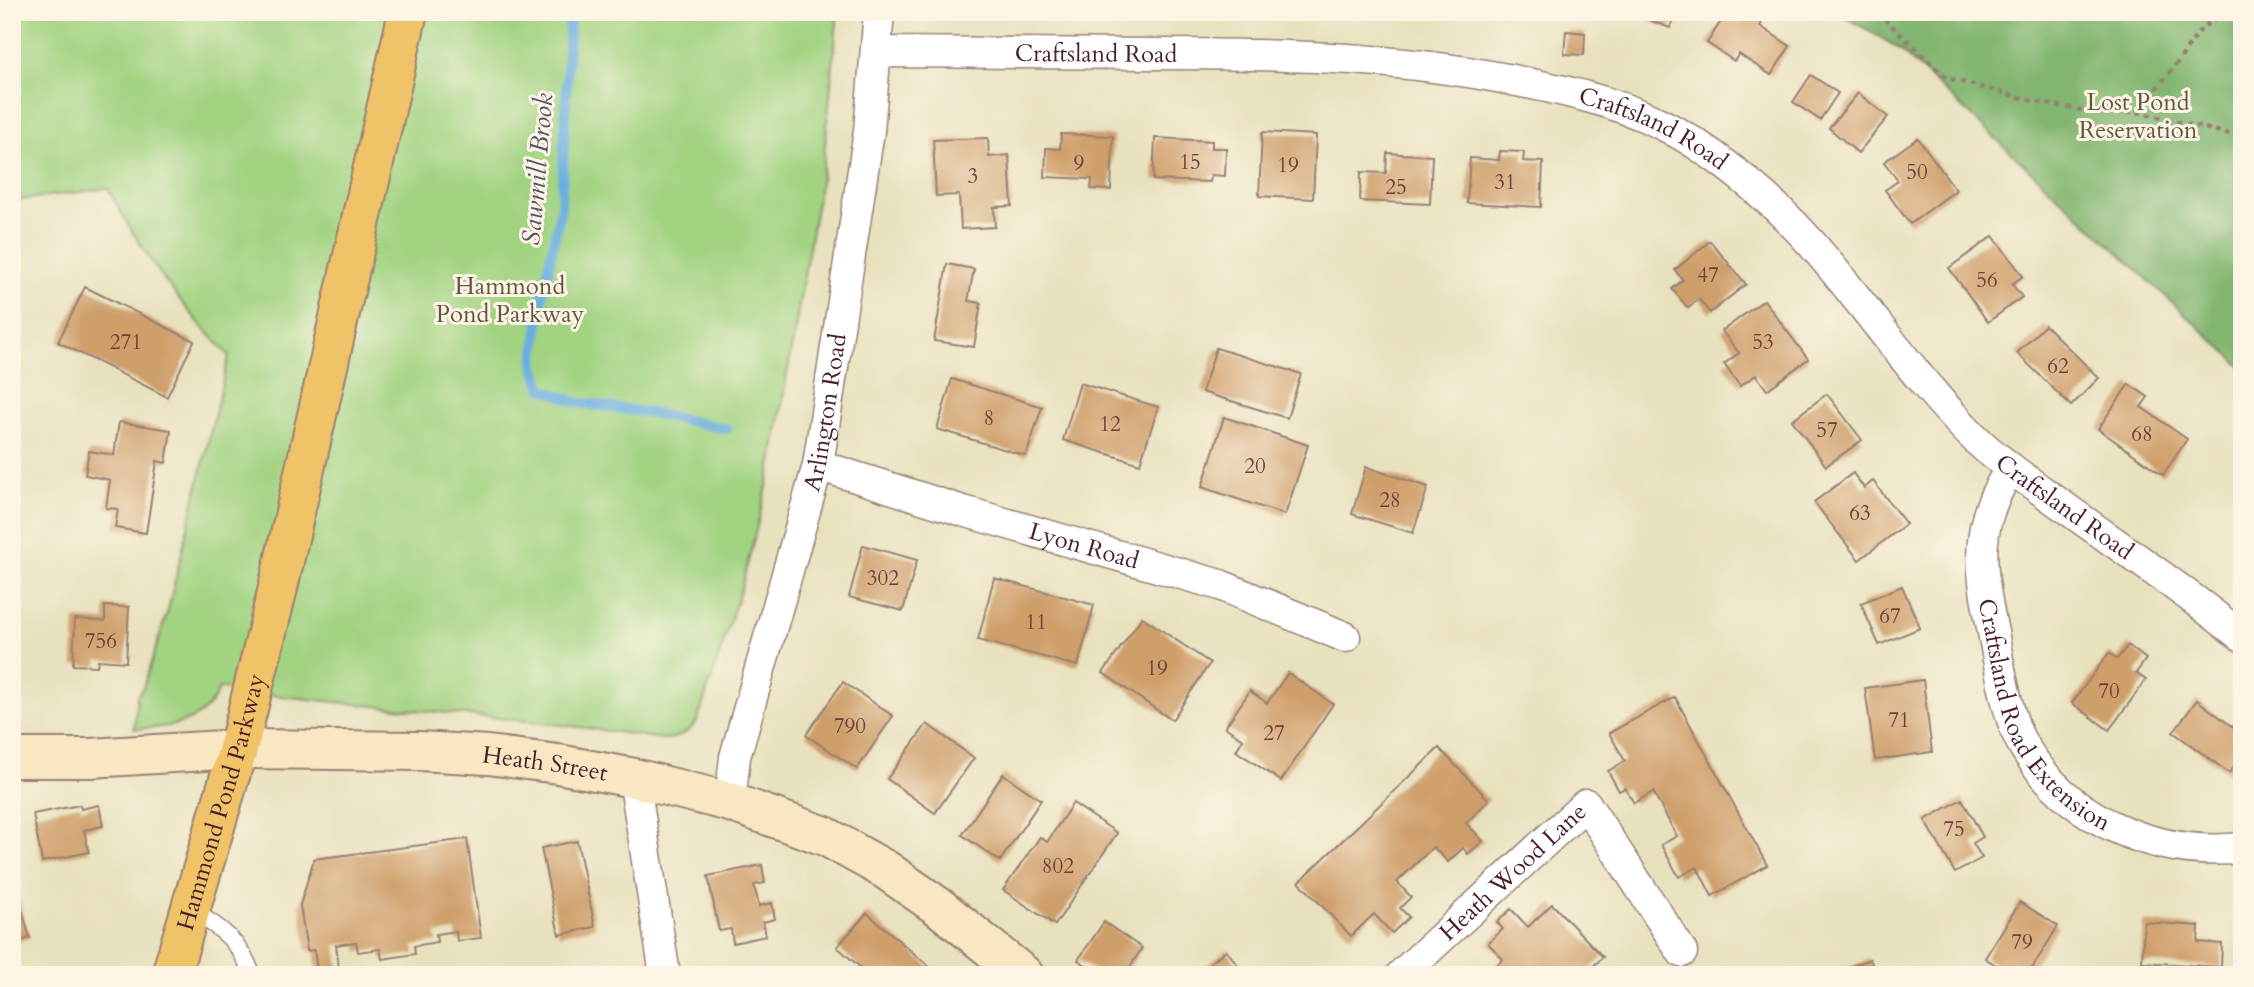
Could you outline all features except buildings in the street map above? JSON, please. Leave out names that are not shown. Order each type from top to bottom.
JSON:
[{"type":"main road","name":"Hammond Pond Parkway","points":[[171,975],[238,749],[278,588],[408,12]]},
{"type":"street","name":"Arlington Road","points":[[730,802],[735,757],[818,465],[869,131],[878,12]]},
{"type":"street","name":"Craftsland Road","points":[[876,52],[1262,54],[1345,58],[1410,64],[1555,88],[1612,104],[1658,122],[1703,148],[1784,216],[1821,253],[1955,418],[2011,469],[2242,637]]},
{"type":"street","name":"Lyon Road","points":[[818,465],[963,511],[1220,585],[1345,637]]},
{"type":"street","name":"Craftsland Road Extension","points":[[2011,469],[1997,489],[1987,514],[1982,546],[1985,595],[2007,699],[2022,744],[2050,782],[2085,812],[2126,832],[2169,846],[2221,850],[2242,848]]},
{"type":"street","name":"Heath Street","points":[[12,758],[90,758],[238,749],[419,751],[488,755],[634,778],[730,802],[825,836],[886,870],[939,907],[1024,975]]},
{"type":"street","points":[[634,778],[666,975]]},
{"type":"street","name":"Heath Wood Lane","points":[[1401,975],[1586,804],[1682,952]]},
{"type":"lane","points":[[190,909],[218,925],[236,942],[252,975]]},
{"type":"path","points":[[1877,12],[1947,78],[2033,101],[2098,113],[2137,112],[2242,137]]},
{"type":"path","points":[[2137,112],[2175,66],[2200,29],[2224,12]]},
{"type":"green space","name":"Hammond Pond Parkway","points":[[12,12],[838,12],[823,166],[769,479],[742,585],[698,719],[688,731],[674,738],[663,739],[552,724],[219,688],[213,700],[196,717],[172,725],[134,729],[137,696],[143,688],[168,610],[229,355],[194,317],[162,276],[108,188],[12,201]]},
{"type":"green space","name":"Lost Pond Reservation","points":[[1837,12],[2242,12],[2242,367],[1898,48]]},
{"type":"waterway","name":"Sawmill Brook","points":[[570,12],[561,207],[541,303],[534,364],[542,388],[575,402],[656,414],[727,429]]}]
